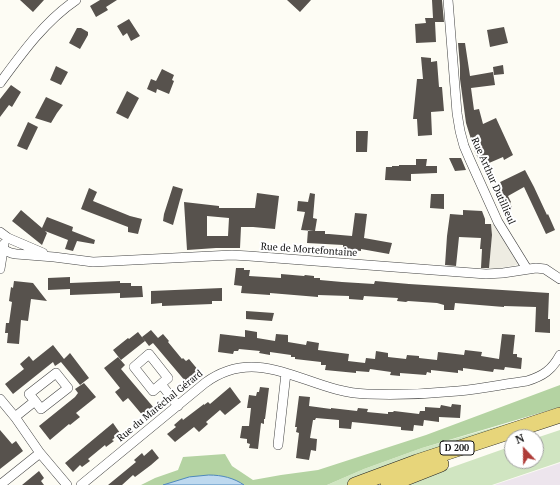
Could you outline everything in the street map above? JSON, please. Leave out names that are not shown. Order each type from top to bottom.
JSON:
[{"type":"main road","name":"D 200","points":[[355,485],[417,462],[560,414]]},
{"type":"main road","points":[[544,429],[560,424]]},
{"type":"main road","name":"D 200","points":[[388,485],[444,462],[504,442]]},
{"type":"street","points":[[0,83],[38,34],[56,16],[76,0]]},
{"type":"street","name":"Rue Arthur Dutillieul","points":[[448,0],[459,123],[464,146],[494,215],[527,269]]},
{"type":"street","points":[[0,269],[2,234]]},
{"type":"street","name":"Rue de Mortefontaine","points":[[2,234],[30,248],[54,257]]},
{"type":"street","name":"Rue de Mortefontaine","points":[[1,249],[16,254],[93,262],[217,256],[249,256],[486,274],[536,268],[545,269],[560,279]]},
{"type":"street","name":"Rue du Maréchal Gérard","points":[[81,485],[210,380],[231,370],[246,367],[273,369],[342,391],[358,394],[401,395],[451,392],[532,379],[551,369],[560,355]]},
{"type":"street","points":[[278,445],[286,373]]},
{"type":"street","points":[[161,384],[178,406]]},
{"type":"street","points":[[0,399],[66,485]]},
{"type":"street","points":[[15,417],[35,401]]},
{"type":"street","points":[[0,485],[40,453]]},
{"type":"shaded area","points":[[491,224],[495,224],[518,263],[517,265],[495,269],[489,268],[492,234]]},
{"type":"shaded area","points":[[560,463],[560,485],[494,485],[544,469]]},
{"type":"green space","points":[[560,385],[560,407],[422,448],[364,469],[327,485],[141,485],[155,478],[178,470],[183,457],[225,454],[232,466],[253,480],[318,470],[426,435]]},
{"type":"green space","points":[[530,417],[349,485],[327,485],[364,469],[422,448]]},
{"type":"green space","points":[[560,430],[560,462],[544,467],[544,435]]},
{"type":"green space","points":[[504,449],[504,469],[539,469],[492,485],[404,485]]},
{"type":"water","points":[[209,475],[228,477],[244,485],[163,485],[189,477]]},
{"type":"building","points":[[20,0],[44,0],[33,12]]},
{"type":"building","points":[[100,0],[117,0],[106,7],[108,10],[96,17],[90,6]]},
{"type":"building","points":[[287,0],[311,0],[300,12]]},
{"type":"building","points":[[432,0],[442,0],[444,22],[435,22],[436,42],[416,43],[415,24],[426,23],[425,18],[433,18]]},
{"type":"building","points":[[129,19],[140,36],[131,41],[127,33],[123,36],[117,26]]},
{"type":"building","points":[[504,27],[508,43],[490,47],[487,30]]},
{"type":"building","points":[[77,28],[81,28],[88,32],[88,35],[80,49],[69,43]]},
{"type":"building","points":[[458,43],[465,43],[470,76],[493,72],[495,85],[471,88],[474,110],[479,109],[483,124],[496,118],[513,155],[504,160],[503,157],[482,166],[475,152],[466,123],[460,79]]},
{"type":"building","points":[[421,57],[431,58],[431,62],[437,61],[439,87],[442,87],[444,111],[431,112],[432,135],[418,136],[417,119],[413,119],[417,79],[423,79]]},
{"type":"building","points":[[503,65],[504,74],[494,75],[493,67]]},
{"type":"building","points":[[56,66],[68,72],[61,85],[50,80]]},
{"type":"building","points":[[162,69],[174,75],[172,80],[174,81],[169,94],[157,89],[156,93],[147,89],[151,79],[156,81]]},
{"type":"building","points":[[11,85],[21,92],[12,107],[9,105],[0,117],[0,99]]},
{"type":"building","points":[[127,91],[139,98],[128,119],[116,113]]},
{"type":"building","points":[[46,97],[63,105],[51,123],[35,118]]},
{"type":"building","points":[[28,122],[38,127],[27,150],[17,146]]},
{"type":"building","points":[[356,131],[368,131],[367,152],[356,152]]},
{"type":"building","points":[[449,158],[461,158],[466,170],[455,171]]},
{"type":"building","points":[[416,159],[427,159],[426,166],[437,166],[437,173],[411,174],[411,181],[385,180],[386,167],[416,165]]},
{"type":"building","points":[[525,170],[555,230],[546,234],[524,187],[508,196],[512,208],[506,217],[492,186]]},
{"type":"building","points":[[173,186],[183,189],[173,225],[163,221]]},
{"type":"building","points":[[89,188],[97,192],[93,201],[130,216],[142,219],[138,234],[128,232],[128,227],[81,209]]},
{"type":"building","points":[[257,193],[279,196],[275,229],[241,227],[240,248],[187,250],[184,202],[219,206],[219,208],[255,208]],"holes":[[[207,216],[229,218],[228,236],[207,236]]]},
{"type":"building","points":[[310,193],[315,194],[313,218],[317,219],[315,231],[325,231],[325,234],[352,236],[355,213],[367,214],[364,238],[392,243],[389,254],[361,249],[361,251],[343,249],[343,245],[307,243],[308,231],[301,230],[305,212],[297,211],[298,201],[308,202]]},
{"type":"building","points":[[431,194],[444,194],[444,209],[430,208]]},
{"type":"building","points":[[21,210],[42,228],[47,217],[73,227],[72,231],[95,240],[94,244],[77,241],[73,251],[65,249],[68,240],[45,231],[47,233],[42,245],[12,221]]},
{"type":"building","points":[[463,210],[482,211],[485,224],[491,224],[492,235],[489,268],[481,268],[481,238],[459,237],[456,266],[445,265],[450,214],[463,215]]},
{"type":"building","points":[[236,268],[250,270],[249,276],[281,278],[281,274],[305,275],[320,278],[320,280],[342,282],[374,284],[375,281],[549,293],[548,319],[550,319],[550,333],[535,332],[536,307],[504,307],[455,303],[454,310],[444,310],[444,305],[437,303],[397,301],[398,298],[364,296],[363,300],[349,299],[349,296],[318,295],[318,297],[270,293],[270,295],[241,293],[242,286],[234,285]]},
{"type":"building","points":[[70,277],[70,283],[120,281],[120,283],[131,283],[131,286],[142,286],[143,297],[120,298],[120,293],[70,295],[70,289],[48,290],[48,278]]},
{"type":"building","points":[[14,281],[33,283],[47,301],[31,299],[28,321],[21,320],[19,344],[7,343],[8,333],[5,333],[6,323],[9,323],[12,302],[9,301],[11,287],[13,288]]},
{"type":"building","points":[[222,288],[222,301],[212,301],[212,304],[162,306],[162,303],[151,304],[151,291]]},
{"type":"building","points":[[246,311],[274,313],[272,321],[246,319]]},
{"type":"building","points":[[151,330],[158,338],[163,334],[182,359],[183,358],[186,361],[189,359],[199,371],[186,382],[153,343],[149,346],[142,337]]},
{"type":"building","points":[[245,330],[257,332],[257,338],[275,341],[276,334],[288,335],[288,342],[306,345],[307,341],[319,343],[318,350],[349,354],[348,361],[365,363],[366,358],[375,359],[376,351],[388,353],[388,357],[406,359],[407,355],[437,360],[438,352],[464,355],[465,350],[482,352],[481,356],[499,359],[502,334],[515,335],[513,354],[517,354],[517,357],[522,358],[521,369],[505,367],[504,370],[494,369],[493,372],[463,368],[463,371],[458,370],[458,373],[431,370],[431,373],[427,372],[426,375],[400,373],[400,376],[390,375],[391,372],[370,369],[369,372],[356,371],[356,373],[325,370],[326,365],[321,365],[321,362],[295,359],[295,357],[291,357],[291,355],[270,352],[270,355],[259,353],[260,351],[239,349],[238,351],[234,351],[233,354],[218,352],[220,334],[245,337]]},
{"type":"building","points":[[138,332],[145,341],[121,360],[113,350]]},
{"type":"building","points":[[53,345],[64,359],[70,353],[89,378],[80,385],[61,362],[55,366],[53,362],[13,394],[5,384],[24,369],[20,364],[29,356],[33,361]]},
{"type":"building","points":[[118,357],[125,365],[121,369],[154,408],[144,417],[128,398],[123,402],[115,392],[120,388],[104,368]]},
{"type":"building","points":[[84,383],[96,397],[76,413],[80,417],[50,440],[39,426],[75,397],[78,393],[75,389]]},
{"type":"building","points":[[230,387],[241,402],[225,415],[220,410],[206,422],[208,424],[199,432],[194,427],[175,442],[167,434],[176,427],[174,425],[182,418],[183,420],[208,402],[210,404]]},
{"type":"building","points":[[260,387],[269,388],[264,424],[261,423],[258,449],[249,448],[250,444],[247,443],[247,439],[240,438],[242,426],[249,426],[251,408],[247,408],[249,395],[256,396]]},
{"type":"building","points":[[299,396],[310,397],[309,406],[357,411],[358,408],[368,409],[367,412],[388,414],[388,412],[394,411],[419,414],[420,411],[425,411],[425,407],[440,408],[441,405],[451,407],[452,404],[461,405],[460,418],[439,417],[439,422],[424,420],[423,426],[414,425],[413,431],[401,430],[401,427],[352,422],[351,429],[339,428],[339,420],[316,418],[313,420],[310,438],[317,439],[316,451],[311,450],[309,460],[296,458],[299,433],[296,432],[297,427],[295,427]]},
{"type":"building","points":[[113,423],[120,433],[112,440],[114,441],[106,447],[105,445],[88,459],[90,461],[82,467],[80,465],[73,472],[65,463]]},
{"type":"building","points":[[0,430],[12,444],[16,441],[23,451],[0,469]]},
{"type":"building","points":[[152,449],[159,458],[151,465],[135,477],[133,475],[122,485],[108,485],[136,462],[134,460],[142,453],[144,456]]},
{"type":"building","points":[[39,471],[44,478],[41,481],[44,485],[22,485]]}]
